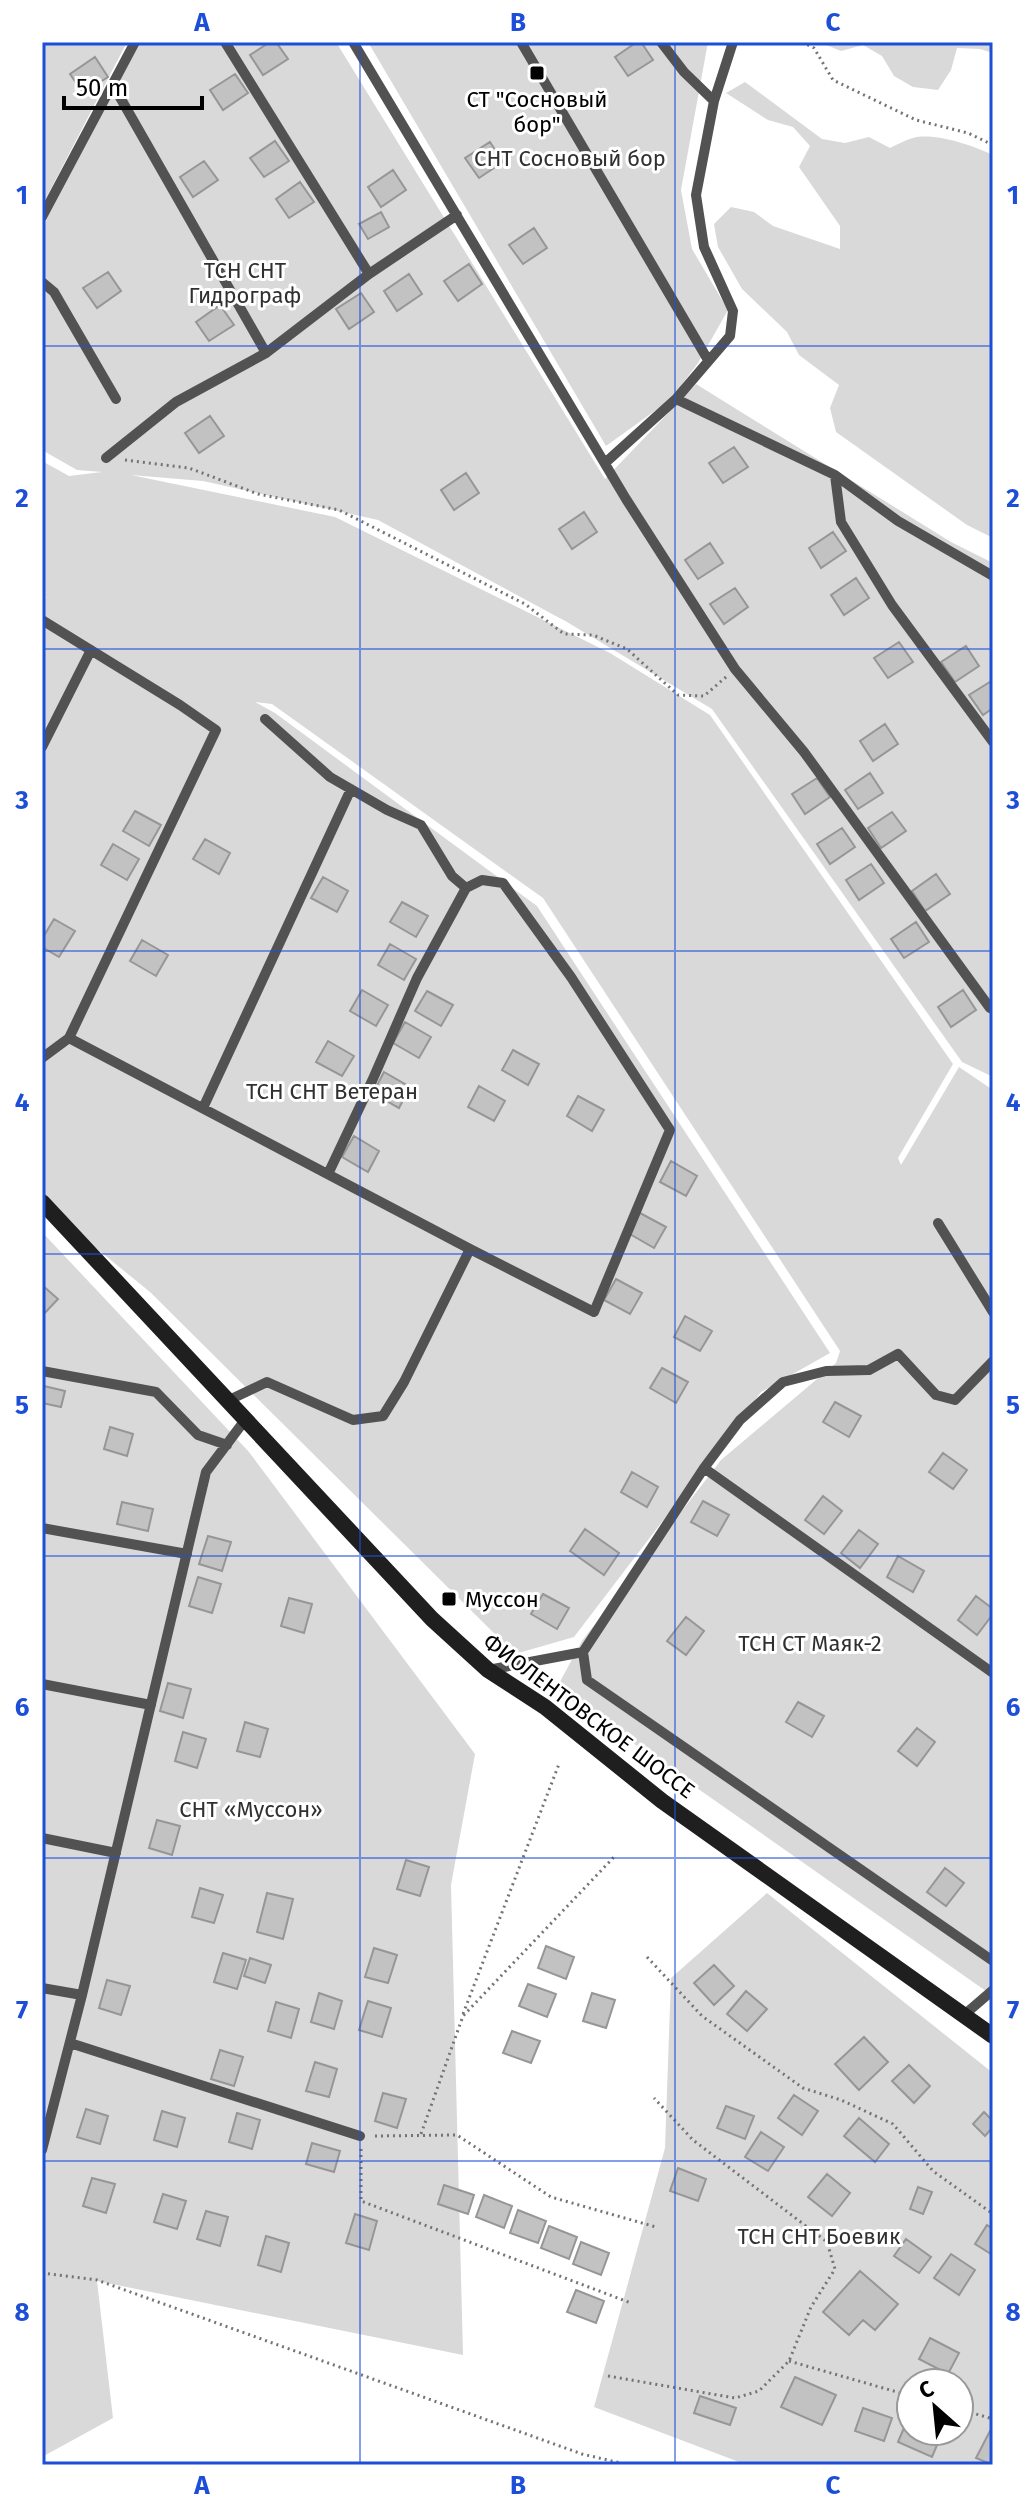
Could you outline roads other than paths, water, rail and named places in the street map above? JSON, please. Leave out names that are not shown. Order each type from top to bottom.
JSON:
[{"type":"main road","name":"ФИОЛЕНТОВСКОЕ ШОССЕ","points":[[42,1202],[432,1619],[488,1670],[545,1707],[662,1801],[993,2036]]},
{"type":"lane","points":[[42,217],[135,42]]},
{"type":"lane","points":[[225,42],[369,274]]},
{"type":"lane","points":[[353,42],[605,463],[735,669],[804,752],[993,1009]]},
{"type":"lane","points":[[521,42],[708,360]]},
{"type":"lane","points":[[661,42],[684,72],[714,101]]},
{"type":"lane","points":[[605,463],[676,399],[730,336],[733,311],[704,247],[696,195],[714,101],[733,42]]},
{"type":"lane","points":[[113,85],[266,353]]},
{"type":"lane","points":[[106,458],[176,402],[266,353],[369,274],[457,215]]},
{"type":"lane","points":[[42,282],[54,292],[116,399]]},
{"type":"lane","points":[[676,399],[835,475],[898,521],[993,576]]},
{"type":"lane","points":[[835,475],[841,522],[892,605],[993,742]]},
{"type":"lane","points":[[42,620],[216,730],[69,1038],[42,1058]]},
{"type":"lane","points":[[42,747],[91,650]]},
{"type":"lane","points":[[265,719],[330,777],[387,810],[421,825],[452,876],[466,888]]},
{"type":"lane","points":[[203,1108],[351,789]]},
{"type":"lane","points":[[69,1038],[470,1249],[594,1312],[670,1130],[571,977],[503,883],[482,880],[466,888],[417,978],[328,1174]]},
{"type":"lane","points":[[938,1223],[993,1312]]},
{"type":"lane","points":[[227,1401],[267,1382],[353,1420],[383,1416],[404,1382],[470,1249]]},
{"type":"lane","points":[[993,1361],[955,1400],[936,1395],[898,1354],[869,1370],[826,1371],[783,1382],[740,1420],[704,1468],[583,1652],[587,1680],[993,1961]]},
{"type":"lane","points":[[42,1371],[156,1392],[198,1435],[227,1445]]},
{"type":"lane","points":[[42,2145],[82,1995],[206,1472],[245,1420]]},
{"type":"lane","points":[[704,1468],[993,1673]]},
{"type":"lane","points":[[42,1528],[187,1554]]},
{"type":"lane","points":[[488,1670],[583,1652]]},
{"type":"lane","points":[[42,1684],[151,1705]]},
{"type":"lane","points":[[42,1838],[116,1853]]},
{"type":"lane","points":[[42,1988],[82,1995]]},
{"type":"lane","points":[[964,2015],[993,1990]]},
{"type":"lane","points":[[70,2043],[360,2136]]},
{"type":"place","name":"СТ \"Сосновый бор\"","points":[[537,73]]},
{"type":"place","name":"Муссон","points":[[449,1599]]},
{"type":"park label","name":"СНТ Сосновый бор","points":[[570,158]]},
{"type":"park label","name":"ТСН СНТ Гидрограф","points":[[245,282]]},
{"type":"park label","name":"ТСН СНТ Ветеран","points":[[332,1091]]},
{"type":"park label","name":"ТСН СТ Маяк-2","points":[[810,1643]]},
{"type":"park label","name":"СНТ «Муссон»","points":[[251,1809]]},
{"type":"park label","name":"ТСН СНТ Боевик","points":[[819,2236]]}]
